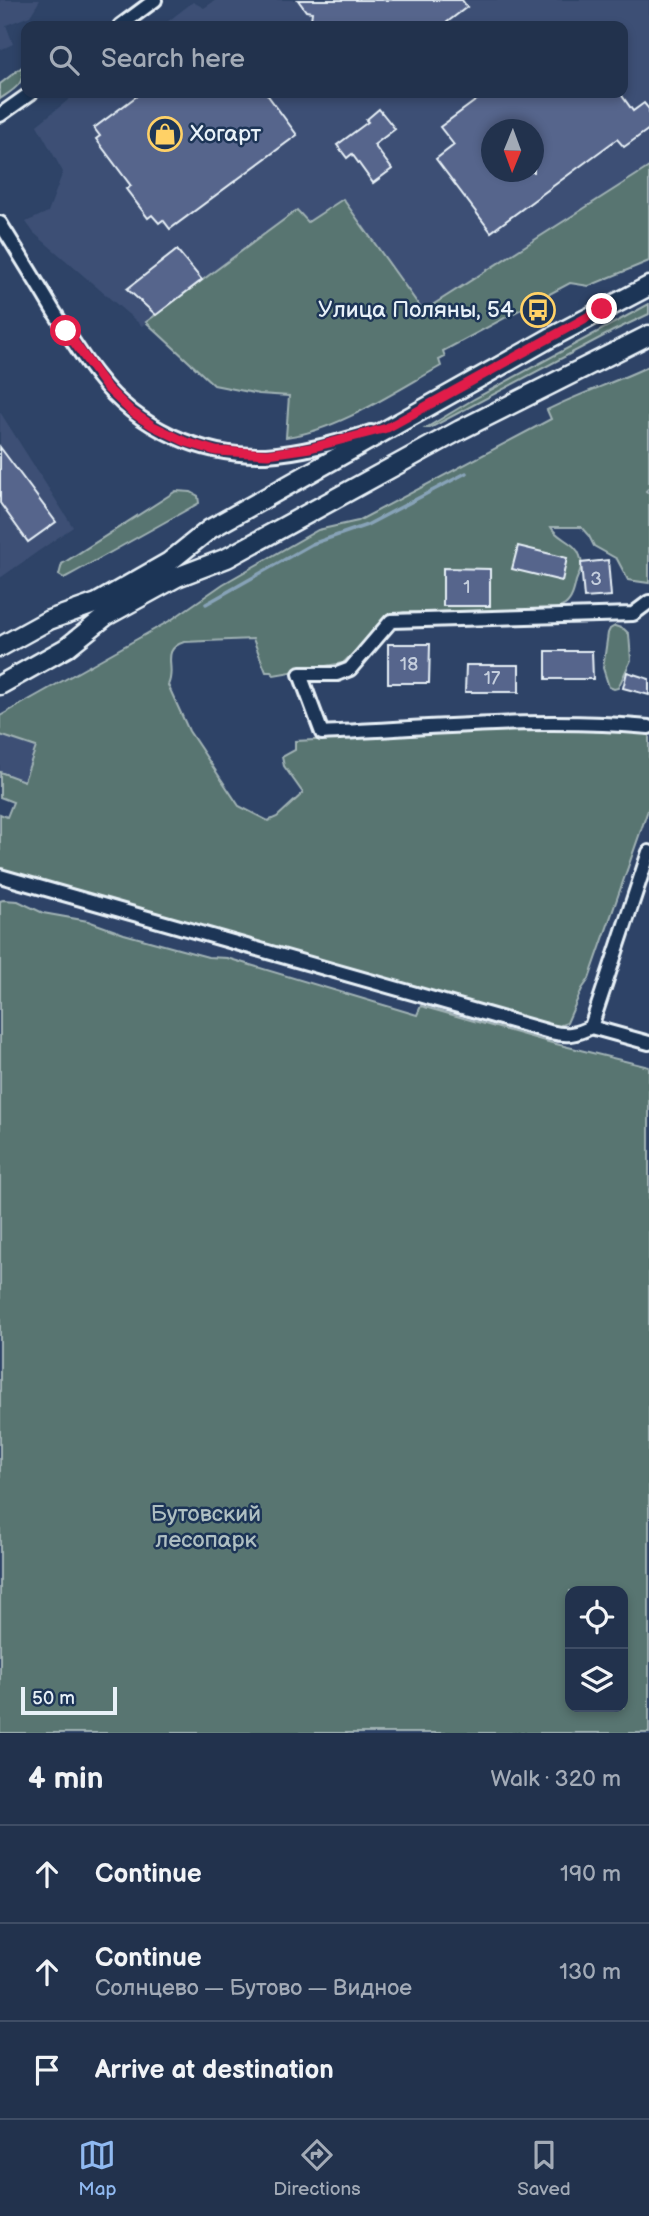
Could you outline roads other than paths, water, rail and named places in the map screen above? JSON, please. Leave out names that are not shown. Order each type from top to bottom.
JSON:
[{"type":"main road","points":[[0,647],[49,620],[97,603],[169,562],[210,529],[387,428],[649,286]]},
{"type":"main road","points":[[0,685],[65,648],[106,617],[177,577],[227,558],[460,430],[649,335]]},
{"type":"street","points":[[127,21],[155,0]]},
{"type":"street","points":[[0,115],[24,98]]},
{"type":"street","points":[[0,223],[97,377],[132,412],[162,431],[216,451],[262,455],[310,448],[387,428]]},
{"type":"street","points":[[649,602],[633,614],[391,621],[350,669],[337,674],[300,674],[322,733],[549,723],[649,727]]},
{"type":"street","points":[[591,1027],[649,852]]},
{"type":"street","points":[[0,876],[562,1035],[579,1033],[591,1027],[649,1043]]},
{"type":"waterway","points":[[206,604],[312,544],[367,525],[466,473]]},
{"type":"place","name":"Хогарт","points":[[165,134]]},
{"type":"place","name":"Улица Поляны, 54","points":[[538,310]]},
{"type":"park label","name":"Бутовский лесопарк","points":[[206,1527]]}]
